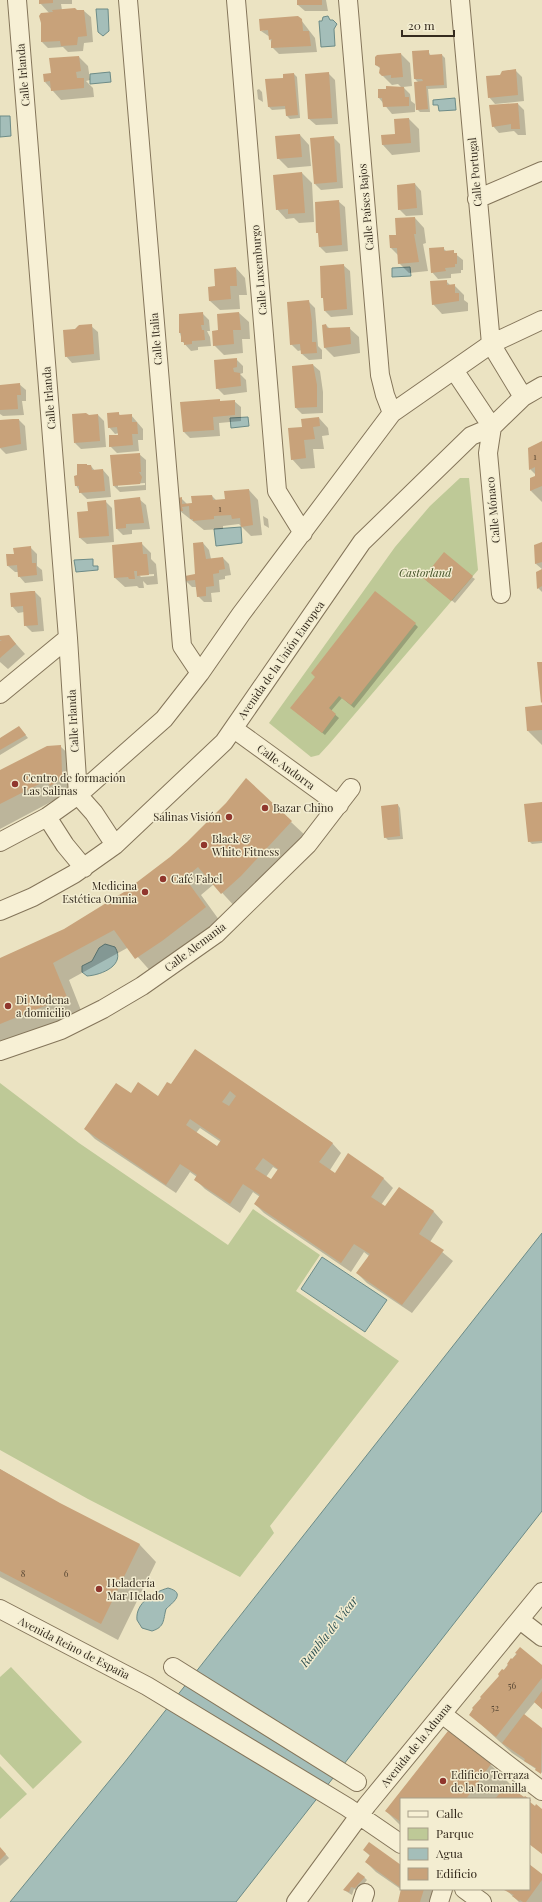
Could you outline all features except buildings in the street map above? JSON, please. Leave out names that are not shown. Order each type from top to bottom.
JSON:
[{"type":"street","name":"Calle Irlanda","points":[[17,0],[68,638],[78,795]]},
{"type":"street","name":"Calle Italia","points":[[128,0],[182,646],[200,673]]},
{"type":"street","name":"Calle Luxemburgo","points":[[236,0],[277,491],[303,533]]},
{"type":"street","name":"Calle Países Bajos","points":[[348,0],[380,375],[385,395],[392,413]]},
{"type":"street","name":"Calle Portugal","points":[[460,0],[491,344]]},
{"type":"street","points":[[477,199],[542,171]]},
{"type":"street","points":[[0,842],[47,818],[78,795],[164,719],[200,673],[241,614],[392,413],[491,344],[542,320]]},
{"type":"street","points":[[491,344],[523,397]]},
{"type":"street","points":[[454,370],[492,427]]},
{"type":"street","name":"Avenida de la Unión Europea","points":[[0,911],[33,897],[84,868],[115,845],[224,742],[362,542],[471,436],[492,427],[523,397],[542,386]]},
{"type":"street","name":"Calle Mónaco","points":[[492,427],[488,453],[501,594]]},
{"type":"street","points":[[0,694],[68,638]]},
{"type":"street","name":"Calle Andorra","points":[[234,729],[339,805]]},
{"type":"street","name":"Calle Alemania","points":[[0,1051],[61,1030],[103,1009],[142,986],[216,934],[308,844],[351,788]]},
{"type":"street","points":[[78,795],[94,813],[115,845]]},
{"type":"street","points":[[47,818],[64,845],[84,868]]},
{"type":"street","name":"Avenida de la Aduana","points":[[296,1902],[360,1816],[542,1592]]},
{"type":"street","name":"Avenida Reino de España","points":[[0,1610],[147,1686],[340,1802],[400,1843]]},
{"type":"street","points":[[520,1620],[542,1638]]},
{"type":"street","points":[[173,1667],[357,1782]]},
{"type":"street","points":[[442,1714],[542,1791]]},
{"type":"street","points":[[439,1902],[443,1890]]},
{"type":"street","points":[[465,1890],[482,1902]]},
{"type":"green space","name":"Castorland","points":[[460,478],[469,478],[478,570],[330,743],[319,755],[311,757],[269,723],[395,547],[430,506]]},
{"type":"green space","points":[[0,1083],[79,1143],[228,1245],[253,1209],[320,1255],[296,1291],[399,1361],[270,1526],[274,1533],[240,1577],[88,1499],[0,1450]]},
{"type":"green space","points":[[11,1667],[82,1742],[33,1789],[0,1754],[0,1677]]},
{"type":"green space","points":[[0,1766],[27,1794],[0,1819]]},
{"type":"water","points":[[96,9],[108,9],[109,31],[103,36],[98,32]]},
{"type":"water","points":[[328,16],[330,20],[333,20],[337,24],[334,29],[335,46],[321,47],[319,21],[322,21],[323,17]]},
{"type":"water","points":[[110,72],[111,82],[90,84],[90,74]]},
{"type":"water","points":[[455,98],[456,110],[439,111],[438,105],[433,105],[433,100]]},
{"type":"water","points":[[0,116],[10,116],[11,136],[0,137]]},
{"type":"water","points":[[410,267],[411,276],[392,277],[392,268]]},
{"type":"water","points":[[248,417],[249,426],[231,428],[230,418]]},
{"type":"water","points":[[241,527],[242,543],[216,546],[214,529]]},
{"type":"water","points":[[93,559],[93,566],[98,566],[98,570],[76,572],[74,560]]},
{"type":"water","points":[[105,944],[115,947],[118,953],[115,964],[111,968],[99,974],[87,976],[82,972],[82,966],[92,961],[99,948]]},
{"type":"water","name":"Rambla de Vícar","points":[[542,1233],[542,1511],[236,1902],[10,1902],[124,1763]]},
{"type":"water","points":[[322,1257],[387,1300],[365,1332],[301,1289]]},
{"type":"water","points":[[168,1588],[174,1590],[177,1595],[174,1601],[166,1609],[164,1620],[161,1625],[152,1631],[142,1628],[137,1620],[137,1614],[142,1603],[157,1592]]},
{"type":"place","name":"Centro de formación Las Salinas","points":[[15,784]]},
{"type":"place","name":"Bazar Chino","points":[[265,808]]},
{"type":"place","name":"Salinas Visión","points":[[229,817]]},
{"type":"place","name":"Black & White Fitness","points":[[204,845]]},
{"type":"place","name":"Café Fabel","points":[[163,879]]},
{"type":"place","name":"Medicina Estética Omnia","points":[[145,892]]},
{"type":"place","name":"Di Modena a domicilio","points":[[8,1006]]},
{"type":"place","name":"Heladería Mar Helado","points":[[99,1589]]},
{"type":"place","name":"Edificio Terraza de la Romanilla","points":[[443,1781]]}]
